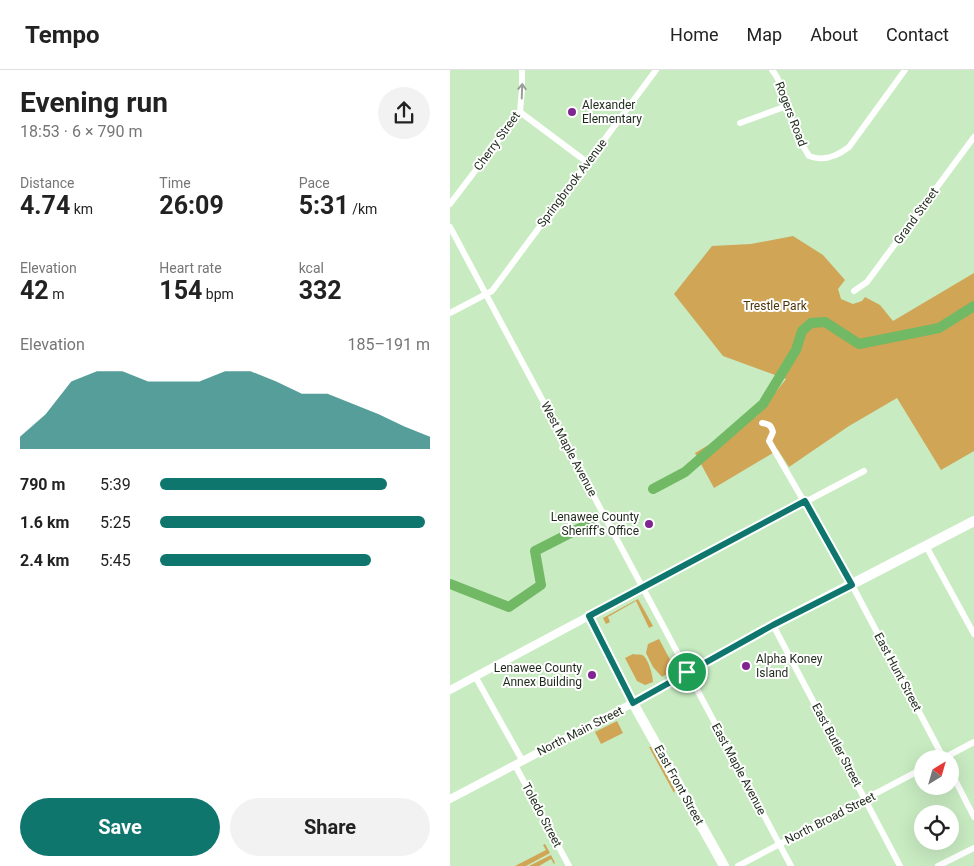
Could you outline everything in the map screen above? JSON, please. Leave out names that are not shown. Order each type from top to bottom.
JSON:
[{"type":"main road","name":"North Main Street","points":[[633,703],[773,625],[974,521]]},
{"type":"main road","name":"East Front Street","points":[[633,703],[724,866]]},
{"type":"street","name":"Cherry Street","points":[[450,204],[520,112],[522,70]]},
{"type":"street","name":"Springbrook Avenue","points":[[450,313],[492,291],[656,70]]},
{"type":"street","name":"Rogers Road","points":[[776,71],[796,134],[809,156],[822,160],[839,154],[849,147],[905,70]]},
{"type":"street","points":[[740,123],[787,106]]},
{"type":"street","points":[[520,112],[588,163]]},
{"type":"street","name":"Grand Street","points":[[854,291],[867,282],[974,137]]},
{"type":"street","name":"West Maple Avenue","points":[[450,227],[644,588],[687,672]]},
{"type":"street","name":"East Hunt Street","points":[[762,423],[768,423],[772,427],[773,432],[769,441],[852,585],[940,750]]},
{"type":"street","points":[[450,690],[864,471]]},
{"type":"street","points":[[926,546],[974,634]]},
{"type":"street","points":[[589,616],[633,703]]},
{"type":"street","name":"East Butler Street","points":[[773,625],[900,866]]},
{"type":"street","name":"East Maple Avenue","points":[[687,672],[791,866]]},
{"type":"street","name":"Toledo Street","points":[[475,676],[569,866]]},
{"type":"street","name":"North Main Street","points":[[450,799],[633,703]]},
{"type":"street","points":[[959,750],[974,742]]},
{"type":"street","name":"North Broad Street","points":[[738,866],[914,774]]},
{"type":"street","points":[[959,788],[974,817]]},
{"type":"street","points":[[938,866],[974,848]]},
{"type":"green space","name":"Trestle Park","points":[[793,236],[823,255],[845,280],[838,289],[841,299],[853,304],[862,301],[865,297],[880,305],[893,321],[974,273],[974,451],[941,470],[897,398],[849,426],[789,467],[778,450],[714,488],[695,453],[757,416],[786,379],[723,356],[674,294],[712,246],[751,244]]},
{"type":"green space","points":[[638,599],[653,626],[649,628],[636,601],[608,617],[610,622],[606,624],[603,618]]},
{"type":"green space","points":[[659,639],[675,669],[662,677],[653,667],[646,653],[648,644]]},
{"type":"green space","points":[[633,654],[644,656],[651,671],[653,682],[645,685],[637,681],[625,658]]},
{"type":"green space","points":[[617,721],[623,733],[601,744],[595,732]]},
{"type":"green space","points":[[649,747],[651,747],[675,790],[674,793]]},
{"type":"green space","points":[[545,844],[550,853],[526,866],[515,866],[546,850],[543,845]]},
{"type":"green space","points":[[551,855],[554,864],[551,859],[539,866],[529,866]]},
{"type":"waterway","points":[[653,489],[685,472],[763,404],[796,350],[802,331],[811,323],[825,322],[859,344],[939,328],[974,306]]},
{"type":"waterway","points":[[450,584],[509,607],[541,585],[535,551],[590,523]]},
{"type":"place","name":"Alexander Elementary","points":[[572,112]]},
{"type":"place","name":"Lenawee County Sheriff's Office","points":[[649,524]]},
{"type":"place","name":"Alpha Koney Island","points":[[746,666]]},
{"type":"place","name":"Lenawee County Annex Building","points":[[592,675]]},
{"type":"route","points":[[805,501],[852,585],[687,672],[633,703],[589,616],[805,501]]}]
